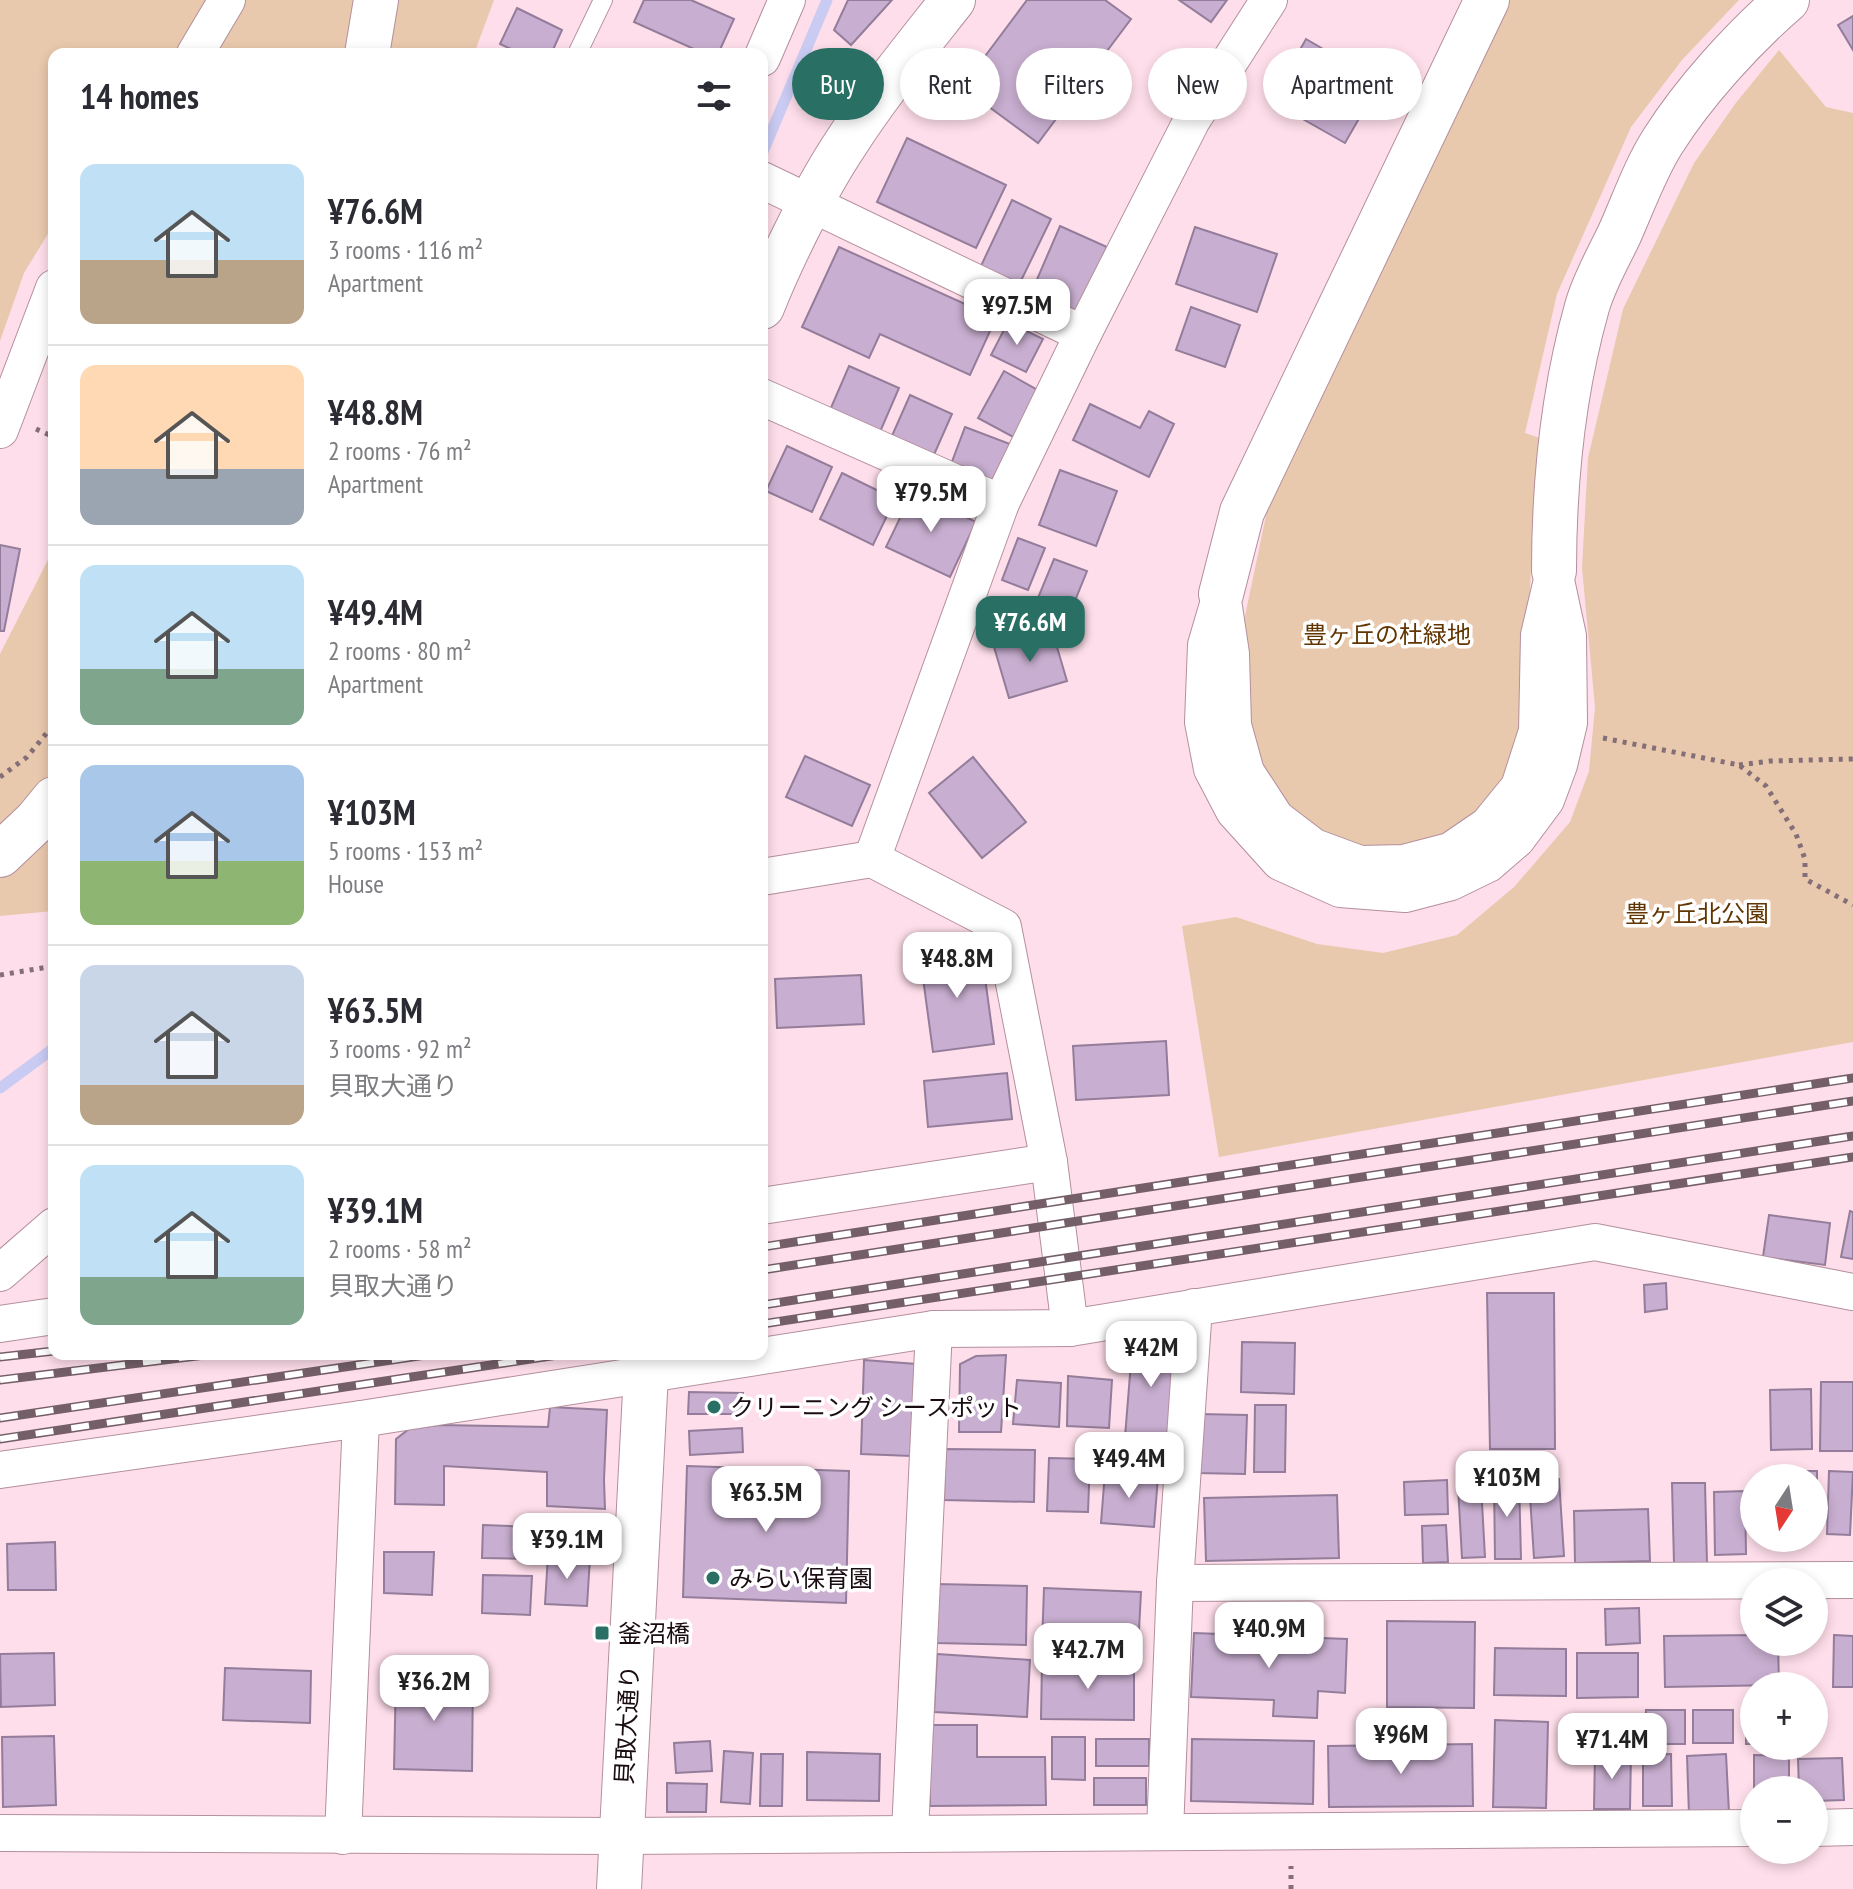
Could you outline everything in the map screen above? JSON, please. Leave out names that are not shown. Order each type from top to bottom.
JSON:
[{"type":"street","points":[[199,48],[227,0]]},
{"type":"street","points":[[368,48],[376,0]]},
{"type":"street","points":[[766,48],[787,0]]},
{"type":"street","points":[[768,295],[851,134],[953,0]]},
{"type":"street","points":[[872,859],[1001,503],[1192,120],[1269,0]]},
{"type":"street","points":[[1487,0],[1242,512],[1221,594],[1231,654],[1233,725],[1246,772],[1276,818],[1314,847],[1360,864],[1404,863],[1450,851],[1488,825],[1519,787],[1537,731],[1539,635],[1554,571],[1554,527],[1561,446],[1572,367],[1588,303],[1662,142],[1704,86],[1767,17],[1787,0]]},
{"type":"street","points":[[768,183],[1083,334]]},
{"type":"street","points":[[0,430],[48,304]]},
{"type":"street","points":[[768,400],[1001,503]]},
{"type":"street","points":[[0,855],[48,806]]},
{"type":"street","points":[[768,876],[872,859],[1003,927],[1049,1162],[1070,1328]]},
{"type":"street","points":[[768,1205],[1049,1162]]},
{"type":"street","points":[[0,1273],[48,1231]]},
{"type":"street","points":[[768,1349],[934,1329],[1070,1328],[1595,1242],[1853,1292]]},
{"type":"street","points":[[1165,1831],[1175,1583],[1194,1307]]},
{"type":"street","points":[[0,1324],[48,1317]]},
{"type":"street","points":[[910,1832],[934,1329]]},
{"type":"street","points":[[0,1470],[361,1419],[679,1360]]},
{"type":"street","name":"貝取大通り","points":[[621,1860],[646,1364]]},
{"type":"street","points":[[343,1836],[361,1419]]},
{"type":"street","points":[[1175,1583],[1853,1580]]},
{"type":"street","points":[[1828,1828],[1853,1827]]},
{"type":"street","points":[[0,1833],[343,1836],[621,1860],[910,1832],[1292,1833],[1740,1828]]},
{"type":"lane","points":[[580,48],[603,0]]},
{"type":"path","points":[[0,777],[27,757],[48,731]]},
{"type":"path","points":[[1600,738],[1739,765],[1853,759]]},
{"type":"path","points":[[1739,765],[1766,786],[1796,834],[1805,859],[1805,879],[1853,905]]},
{"type":"path","points":[[0,975],[48,967]]},
{"type":"path","points":[[1291,1865],[1291,1889]]},
{"type":"green space","points":[[0,0],[494,0],[476,48],[48,48],[48,234],[24,273],[0,341]]},
{"type":"green space","name":"豊ヶ丘の杜緑地","points":[[1507,0],[1739,0],[1682,60],[1631,127],[1557,294],[1525,433],[1546,440],[1533,528],[1523,730],[1509,782],[1483,811],[1446,837],[1400,851],[1363,850],[1319,836],[1281,807],[1258,768],[1246,722],[1244,621],[1268,506]]},
{"type":"green space","name":"豊ヶ丘北公園","points":[[1779,50],[1826,107],[1853,113],[1853,1042],[1219,1157],[1182,926],[1236,917],[1317,944],[1383,953],[1457,935],[1514,887],[1570,822],[1589,771],[1595,707],[1582,568],[1588,458],[1623,309],[1694,163],[1735,104]]},
{"type":"green space","points":[[48,560],[48,912],[0,916],[0,654]]},
{"type":"building","points":[[644,0],[691,0],[734,19],[721,48],[692,48],[634,22]]},
{"type":"building","points":[[848,0],[892,0],[851,45],[834,30]]},
{"type":"building","points":[[1027,0],[1105,0],[1131,19],[1109,48],[1016,48],[1016,120],[1055,120],[1038,143],[1000,115],[1000,48],[991,48]]},
{"type":"building","points":[[1179,0],[1227,0],[1211,22]]},
{"type":"building","points":[[517,8],[562,30],[554,48],[509,48],[500,44]]},
{"type":"building","points":[[1853,16],[1853,50],[1838,25]]},
{"type":"building","points":[[1306,39],[1321,48],[1301,48]]},
{"type":"building","points":[[1304,120],[1358,120],[1345,143]]},
{"type":"building","points":[[907,138],[1006,185],[976,248],[877,202]]},
{"type":"building","points":[[1012,200],[1051,219],[1018,287],[980,268]]},
{"type":"building","points":[[1060,226],[1107,247],[1078,313],[1032,291]]},
{"type":"building","points":[[1195,227],[1277,254],[1257,312],[1176,284]]},
{"type":"building","points":[[839,247],[996,318],[970,375],[880,334],[869,358],[802,327]]},
{"type":"building","points":[[1191,307],[1240,325],[1225,367],[1176,350]]},
{"type":"building","points":[[1008,322],[1043,339],[1026,372],[991,355]]},
{"type":"building","points":[[849,366],[899,388],[880,432],[830,410]]},
{"type":"building","points":[[1004,371],[1041,392],[1015,438],[978,418]]},
{"type":"building","points":[[910,395],[952,414],[933,457],[891,438]]},
{"type":"building","points":[[1090,404],[1140,428],[1149,411],[1174,424],[1149,477],[1073,440]]},
{"type":"building","points":[[965,427],[1010,444],[994,484],[950,467]]},
{"type":"building","points":[[787,446],[832,467],[812,512],[768,492]]},
{"type":"building","points":[[1060,470],[1117,491],[1096,546],[1039,525]]},
{"type":"building","points":[[842,473],[895,499],[873,545],[820,519]]},
{"type":"building","points":[[913,491],[976,522],[950,577],[886,547]]},
{"type":"building","points":[[1018,538],[1045,548],[1028,590],[1002,580]]},
{"type":"building","points":[[0,545],[20,549],[4,631],[0,631]]},
{"type":"building","points":[[1054,559],[1087,571],[1066,623],[1033,610]]},
{"type":"building","points":[[1052,630],[1067,681],[1009,698],[994,647]]},
{"type":"building","points":[[805,756],[870,785],[852,826],[786,797]]},
{"type":"building","points":[[973,757],[1026,822],[982,858],[929,793]]},
{"type":"building","points":[[981,948],[994,1044],[933,1052],[920,956]]},
{"type":"building","points":[[861,975],[864,1024],[777,1028],[775,979]]},
{"type":"building","points":[[1166,1041],[1169,1095],[1076,1100],[1073,1046]]},
{"type":"building","points":[[1007,1073],[1012,1119],[928,1127],[924,1081]]},
{"type":"building","points":[[1850,1211],[1853,1212],[1853,1259],[1841,1257]]},
{"type":"building","points":[[1769,1215],[1830,1223],[1825,1265],[1763,1257]]},
{"type":"building","points":[[1666,1283],[1667,1309],[1645,1312],[1644,1285]]},
{"type":"building","points":[[1487,1293],[1554,1293],[1555,1449],[1490,1449]]},
{"type":"building","points":[[1133,1337],[1177,1341],[1170,1440],[1125,1437]]},
{"type":"building","points":[[1242,1342],[1295,1343],[1294,1394],[1241,1392]]},
{"type":"building","points":[[1006,1355],[1001,1432],[959,1432],[960,1364],[976,1356]]},
{"type":"building","points":[[864,1360],[916,1364],[911,1456],[861,1454]]},
{"type":"building","points":[[1068,1376],[1112,1380],[1109,1428],[1067,1426]]},
{"type":"building","points":[[1017,1380],[1061,1383],[1059,1427],[1013,1424]]},
{"type":"building","points":[[1821,1382],[1853,1382],[1853,1451],[1820,1451]]},
{"type":"building","points":[[1811,1389],[1812,1449],[1771,1450],[1770,1390]]},
{"type":"building","points":[[689,1392],[743,1393],[742,1414],[688,1414]]},
{"type":"building","points":[[1255,1405],[1286,1405],[1285,1472],[1254,1472]]},
{"type":"building","points":[[550,1407],[607,1410],[605,1509],[547,1506],[547,1472],[444,1466],[444,1505],[395,1504],[396,1439],[409,1429],[439,1425],[548,1427]]},
{"type":"building","points":[[1199,1414],[1247,1415],[1245,1474],[1197,1473]]},
{"type":"building","points":[[742,1428],[743,1452],[690,1455],[689,1431]]},
{"type":"building","points":[[945,1449],[1035,1450],[1034,1502],[944,1500]]},
{"type":"building","points":[[1049,1458],[1090,1459],[1088,1512],[1047,1511]]},
{"type":"building","points":[[687,1466],[849,1471],[846,1603],[683,1597]]},
{"type":"building","points":[[1829,1471],[1853,1472],[1850,1535],[1828,1534]]},
{"type":"building","points":[[1105,1472],[1158,1477],[1154,1527],[1101,1523]]},
{"type":"building","points":[[1494,1479],[1519,1479],[1521,1559],[1495,1559]]},
{"type":"building","points":[[1559,1479],[1564,1556],[1534,1558],[1529,1481]]},
{"type":"building","points":[[1447,1480],[1448,1514],[1405,1515],[1404,1482]]},
{"type":"building","points":[[1672,1483],[1705,1483],[1707,1563],[1674,1563]]},
{"type":"building","points":[[1481,1485],[1485,1557],[1462,1558],[1458,1486]]},
{"type":"building","points":[[1740,1491],[1740,1552],[1746,1554],[1715,1555],[1714,1492]]},
{"type":"building","points":[[1337,1495],[1339,1558],[1206,1561],[1204,1498]]},
{"type":"building","points":[[1648,1509],[1650,1561],[1575,1563],[1574,1511]]},
{"type":"building","points":[[483,1525],[534,1527],[533,1559],[482,1558]]},
{"type":"building","points":[[1446,1525],[1448,1562],[1423,1563],[1422,1526]]},
{"type":"building","points":[[55,1542],[56,1590],[8,1590],[7,1544]]},
{"type":"building","points":[[384,1552],[434,1552],[432,1595],[384,1593]]},
{"type":"building","points":[[548,1555],[590,1558],[587,1606],[545,1604]]},
{"type":"building","points":[[483,1575],[532,1576],[530,1615],[482,1613]]},
{"type":"building","points":[[936,1584],[1027,1586],[1026,1645],[935,1643]]},
{"type":"building","points":[[1044,1588],[1141,1592],[1138,1649],[1042,1645]]},
{"type":"building","points":[[1639,1608],[1640,1643],[1606,1645],[1605,1609]]},
{"type":"building","points":[[1387,1621],[1475,1622],[1474,1708],[1387,1707]]},
{"type":"building","points":[[1194,1633],[1347,1639],[1345,1693],[1318,1691],[1317,1718],[1273,1716],[1274,1700],[1191,1697]]},
{"type":"building","points":[[1740,1635],[1740,1656],[1778,1656],[1779,1672],[1740,1672],[1740,1686],[1665,1687],[1664,1636]]},
{"type":"building","points":[[1834,1635],[1853,1636],[1853,1687],[1833,1687]]},
{"type":"building","points":[[1495,1648],[1566,1649],[1566,1696],[1494,1695]]},
{"type":"building","points":[[54,1653],[55,1705],[1,1707],[0,1654]]},
{"type":"building","points":[[1577,1653],[1638,1653],[1638,1697],[1577,1698]]},
{"type":"building","points":[[937,1654],[1030,1660],[1027,1717],[934,1712]]},
{"type":"building","points":[[1042,1661],[1134,1662],[1134,1720],[1041,1719]]},
{"type":"building","points":[[225,1668],[311,1671],[310,1723],[223,1720]]},
{"type":"building","points":[[396,1675],[473,1676],[472,1771],[394,1769]]},
{"type":"building","points":[[1646,1710],[1685,1710],[1685,1744],[1645,1744]]},
{"type":"building","points":[[1693,1710],[1733,1710],[1733,1743],[1693,1743]]},
{"type":"building","points":[[1495,1720],[1548,1722],[1546,1808],[1493,1807]]},
{"type":"building","points":[[930,1725],[977,1725],[977,1757],[1045,1757],[1046,1805],[930,1806]]},
{"type":"building","points":[[54,1736],[56,1805],[3,1807],[2,1737]]},
{"type":"building","points":[[1052,1737],[1085,1737],[1085,1780],[1052,1779]]},
{"type":"building","points":[[1096,1739],[1149,1739],[1149,1766],[1096,1766]]},
{"type":"building","points":[[1192,1739],[1314,1741],[1313,1804],[1191,1801]]},
{"type":"building","points":[[710,1741],[712,1771],[676,1773],[674,1743]]},
{"type":"building","points":[[1472,1744],[1473,1806],[1329,1807],[1328,1746]]},
{"type":"building","points":[[724,1751],[753,1753],[750,1804],[721,1802]]},
{"type":"building","points":[[807,1752],[880,1754],[879,1801],[807,1800]]},
{"type":"building","points":[[1595,1753],[1631,1753],[1630,1809],[1594,1809]]},
{"type":"building","points":[[761,1754],[783,1754],[782,1806],[760,1806]]},
{"type":"building","points":[[1671,1754],[1672,1806],[1643,1806],[1643,1755]]},
{"type":"building","points":[[1726,1754],[1729,1813],[1689,1815],[1687,1756]]},
{"type":"building","points":[[1842,1758],[1844,1800],[1828,1801],[1828,1776],[1799,1776],[1798,1760]]},
{"type":"building","points":[[1754,1760],[1789,1760],[1789,1776],[1754,1776]]},
{"type":"building","points":[[1094,1778],[1146,1778],[1146,1805],[1094,1805]]},
{"type":"building","points":[[667,1783],[707,1784],[706,1812],[667,1812]]},
{"type":"waterway","points":[[768,140],[827,0]]},
{"type":"waterway","points":[[0,1088],[48,1052]]},
{"type":"railway","points":[[768,1246],[1853,1078]]},
{"type":"railway","points":[[768,1269],[1853,1101]]},
{"type":"railway","points":[[768,1304],[1853,1136]]},
{"type":"railway","points":[[768,1323],[1853,1157]]},
{"type":"railway","points":[[0,1357],[48,1352]]},
{"type":"railway","points":[[0,1380],[164,1360]]},
{"type":"railway","points":[[0,1418],[392,1360]]},
{"type":"railway","points":[[0,1439],[524,1360]]},
{"type":"place","name":"クリーニング シースポット","points":[[714,1407]]},
{"type":"place","name":"みらい保育園","points":[[713,1578]]},
{"type":"place","name":"釜沼橋","points":[[602,1633]]}]
